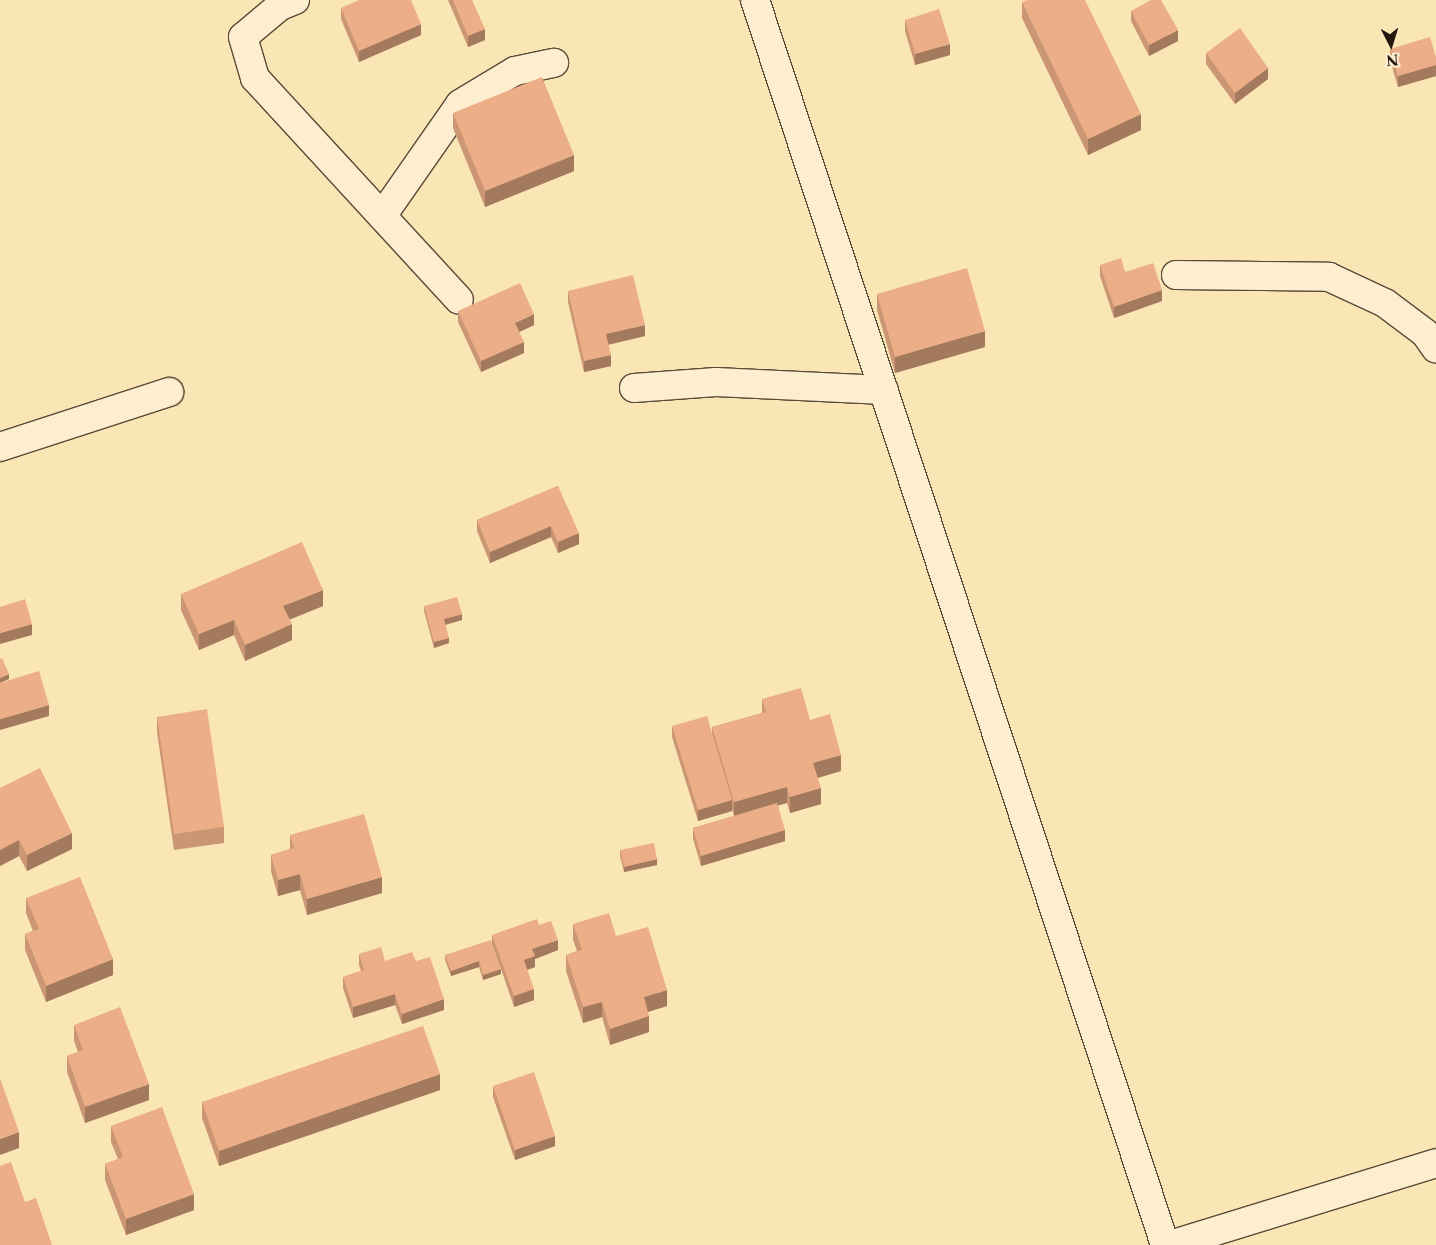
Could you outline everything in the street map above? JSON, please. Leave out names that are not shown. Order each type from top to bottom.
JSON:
[{"type":"street","points":[[295,0],[280,6],[243,37],[255,78],[459,300]]},
{"type":"street","points":[[755,0],[1165,1245]]},
{"type":"street","points":[[382,216],[460,104],[515,71],[554,64]]},
{"type":"street","points":[[1176,275],[1329,277],[1385,303],[1425,333],[1436,349]]},
{"type":"street","points":[[634,388],[716,382],[884,390]]},
{"type":"street","points":[[0,447],[169,392]]},
{"type":"street","points":[[1170,1245],[1436,1163]]},
{"type":"building","points":[[359,0],[411,0],[421,24],[359,51],[341,8]]},
{"type":"building","points":[[453,0],[472,0],[485,29],[468,36]]},
{"type":"building","points":[[1027,0],[1085,0],[1141,114],[1088,139],[1022,2]]},
{"type":"building","points":[[1151,0],[1161,0],[1178,30],[1149,45],[1131,11]]},
{"type":"building","points":[[939,9],[950,44],[915,54],[905,20]]},
{"type":"building","points":[[1240,28],[1268,68],[1235,93],[1206,53]]},
{"type":"building","points":[[1430,37],[1436,57],[1436,65],[1398,76],[1390,49]]},
{"type":"building","points":[[542,77],[574,155],[485,191],[453,113]]},
{"type":"building","points":[[1121,258],[1125,272],[1153,263],[1162,290],[1114,307],[1100,265]]},
{"type":"building","points":[[967,268],[985,331],[895,357],[877,294]]},
{"type":"building","points":[[633,275],[645,325],[606,334],[611,355],[584,361],[568,291]]},
{"type":"building","points":[[520,283],[534,314],[515,323],[524,342],[481,361],[458,311]]},
{"type":"building","points":[[558,486],[579,533],[558,542],[551,526],[490,552],[477,520]]},
{"type":"building","points":[[302,542],[323,590],[283,606],[292,624],[245,645],[234,620],[199,634],[181,594]]},
{"type":"building","points":[[457,597],[462,614],[444,619],[449,638],[434,642],[424,606]]},
{"type":"building","points":[[25,599],[32,624],[0,633],[0,607]]},
{"type":"building","points":[[2,658],[9,674],[0,678],[0,659]]},
{"type":"building","points":[[39,671],[49,705],[0,719],[0,683]]},
{"type":"building","points":[[801,688],[810,720],[830,714],[841,755],[813,763],[821,788],[790,797],[787,787],[734,802],[712,727],[766,712],[762,699]]},
{"type":"building","points":[[207,709],[224,827],[174,834],[157,717]]},
{"type":"building","points":[[707,716],[732,800],[698,810],[672,726]]},
{"type":"building","points":[[40,768],[72,833],[27,855],[19,840],[0,850],[0,788]]},
{"type":"building","points":[[777,803],[785,830],[701,856],[693,828]]},
{"type":"building","points":[[364,814],[382,877],[307,899],[300,874],[278,880],[271,855],[294,848],[290,835]]},
{"type":"building","points":[[654,843],[657,859],[624,867],[620,850]]},
{"type":"building","points":[[80,877],[113,959],[46,986],[25,934],[39,929],[26,898]]},
{"type":"building","points":[[609,913],[616,936],[648,927],[667,990],[644,997],[649,1016],[610,1029],[602,1002],[583,1007],[566,955],[582,950],[573,924]]},
{"type":"building","points":[[537,919],[539,925],[551,921],[558,940],[532,949],[535,956],[524,960],[534,989],[514,996],[492,935]]},
{"type":"building","points":[[491,940],[501,969],[483,975],[479,961],[451,971],[445,955]]},
{"type":"building","points":[[381,947],[385,961],[412,952],[416,961],[430,957],[444,999],[402,1014],[395,994],[353,1007],[343,977],[364,970],[359,954]]},
{"type":"building","points":[[120,1007],[149,1084],[85,1107],[67,1056],[83,1050],[74,1025]]},
{"type":"building","points":[[423,1026],[440,1074],[219,1151],[202,1102]]},
{"type":"building","points":[[534,1072],[555,1136],[515,1150],[493,1086]]},
{"type":"building","points":[[0,1078],[19,1132],[0,1139]]},
{"type":"building","points":[[162,1107],[194,1194],[126,1219],[105,1164],[123,1157],[111,1126]]},
{"type":"building","points":[[11,1162],[25,1202],[36,1198],[52,1245],[0,1245],[0,1166]]}]
